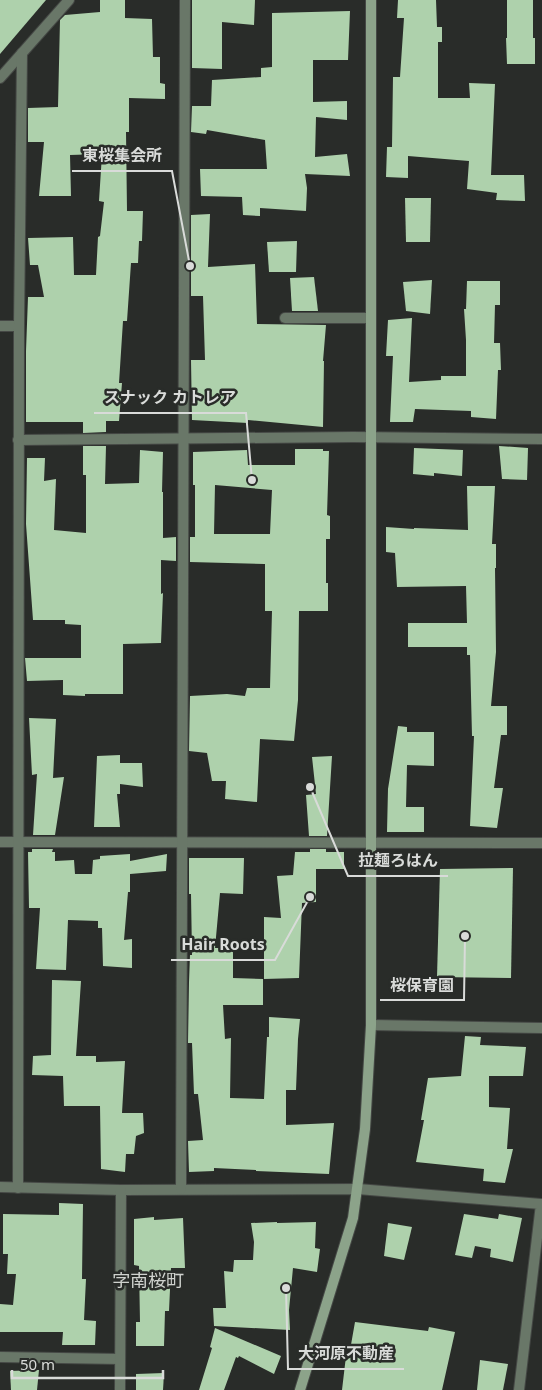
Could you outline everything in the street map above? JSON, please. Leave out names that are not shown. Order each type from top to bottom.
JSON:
[{"type":"street","points":[[0,78],[69,0]]},
{"type":"street","points":[[181,1189],[185,0]]},
{"type":"street","points":[[300,1390],[353,1218],[365,1129],[371,1025],[371,0]]},
{"type":"street","points":[[18,1188],[18,326],[22,53]]},
{"type":"street","points":[[285,318],[371,318]]},
{"type":"street","points":[[0,326],[18,326]]},
{"type":"street","points":[[18,440],[372,437],[542,439]]},
{"type":"street","points":[[0,842],[542,843]]},
{"type":"street","points":[[371,1025],[542,1028]]},
{"type":"street","points":[[0,1188],[121,1190],[358,1189],[541,1200],[519,1390]]},
{"type":"street","points":[[120,1390],[121,1190]]},
{"type":"street","points":[[0,1357],[120,1359]]},
{"type":"building","points":[[0,0],[46,0],[0,54]]},
{"type":"building","points":[[100,0],[125,0],[125,18],[152,19],[153,57],[160,57],[160,83],[165,84],[165,99],[129,98],[129,132],[126,132],[127,211],[143,211],[142,241],[139,241],[138,263],[131,263],[127,321],[123,321],[119,383],[122,383],[119,421],[106,421],[106,432],[83,433],[83,422],[26,422],[28,297],[44,297],[38,265],[30,265],[28,238],[73,237],[74,275],[96,275],[98,237],[100,236],[104,202],[99,201],[102,154],[70,155],[71,196],[39,196],[44,142],[28,142],[28,108],[58,107],[60,20],[65,15],[100,12]]},
{"type":"building","points":[[192,0],[255,0],[254,25],[222,22],[222,69],[192,68]]},
{"type":"building","points":[[398,0],[436,0],[437,27],[442,27],[442,42],[438,42],[438,98],[470,98],[469,83],[495,84],[491,175],[524,175],[525,201],[496,200],[497,193],[467,189],[469,161],[408,156],[408,178],[386,177],[387,147],[392,147],[393,77],[400,77],[404,18],[397,18]]},
{"type":"building","points":[[507,0],[533,0],[535,64],[507,64]]},
{"type":"building","points":[[350,11],[348,60],[313,60],[313,102],[347,101],[347,120],[316,117],[315,157],[347,154],[350,176],[305,174],[307,188],[306,211],[260,208],[260,216],[243,215],[242,197],[201,196],[200,169],[267,169],[265,140],[207,130],[206,134],[191,132],[192,106],[211,106],[212,80],[261,77],[261,68],[272,67],[272,13]]},
{"type":"building","points":[[405,198],[431,198],[430,242],[406,242]]},
{"type":"building","points":[[210,214],[208,267],[255,264],[257,324],[326,325],[323,361],[323,427],[248,420],[248,423],[192,420],[191,360],[205,360],[203,296],[191,296],[191,215]]},
{"type":"building","points":[[297,241],[296,272],[269,272],[267,242]]},
{"type":"building","points":[[314,277],[318,311],[292,311],[290,278]]},
{"type":"building","points":[[432,280],[430,314],[406,311],[403,282]]},
{"type":"building","points":[[467,281],[500,281],[500,305],[495,305],[494,343],[500,343],[501,370],[498,370],[496,419],[471,417],[471,411],[415,409],[413,422],[390,422],[393,356],[386,356],[388,320],[412,318],[409,382],[441,380],[441,376],[466,376],[464,309],[466,309]]},
{"type":"building","points":[[83,446],[106,446],[105,484],[139,483],[140,450],[163,452],[163,538],[176,537],[176,561],[161,560],[161,594],[163,593],[161,643],[123,644],[123,694],[63,695],[63,680],[27,681],[25,658],[81,658],[81,625],[65,624],[65,620],[33,620],[26,524],[27,458],[45,458],[44,481],[56,479],[54,530],[86,533],[86,475],[83,475]]},
{"type":"building","points":[[499,446],[528,448],[527,480],[502,479]]},
{"type":"building","points":[[414,448],[463,450],[462,476],[434,473],[434,476],[413,474]]},
{"type":"building","points":[[295,449],[323,449],[323,451],[329,451],[327,515],[330,516],[330,539],[326,539],[328,611],[299,611],[298,700],[294,741],[260,739],[257,802],[225,799],[226,781],[212,781],[207,753],[189,751],[190,696],[227,694],[245,696],[247,688],[270,688],[272,611],[265,611],[265,564],[190,562],[190,537],[195,537],[193,452],[247,450],[248,465],[295,465]],"holes":[[[215,485],[272,490],[270,534],[214,534]]]},
{"type":"building","points":[[467,486],[495,486],[492,544],[496,544],[496,652],[491,706],[507,706],[507,735],[501,735],[494,788],[503,788],[497,828],[470,826],[474,736],[472,736],[470,655],[467,655],[467,647],[408,647],[408,623],[467,623],[466,586],[397,587],[395,553],[386,552],[386,527],[468,530]]},
{"type":"building","points":[[29,718],[56,719],[53,778],[64,777],[55,835],[33,835],[37,774],[32,775]]},
{"type":"building","points":[[398,726],[407,727],[407,732],[434,732],[434,766],[407,765],[406,807],[424,807],[424,832],[387,832],[388,789]]},
{"type":"building","points":[[120,755],[120,763],[142,763],[143,787],[120,784],[120,794],[117,794],[120,827],[94,827],[97,756]]},
{"type":"building","points":[[332,756],[327,836],[309,836],[306,795],[316,794],[312,757]]},
{"type":"building","points":[[32,849],[53,849],[55,861],[74,860],[75,874],[92,874],[93,860],[100,859],[100,856],[130,854],[130,861],[167,854],[166,871],[130,874],[130,892],[128,892],[124,940],[132,939],[132,968],[103,966],[102,928],[98,928],[98,921],[68,920],[66,970],[36,969],[40,908],[29,908],[28,852],[32,852]]},
{"type":"building","points":[[310,849],[326,849],[326,852],[344,852],[344,869],[316,869],[316,902],[302,903],[299,978],[264,979],[264,917],[281,918],[277,876],[293,875],[295,852],[310,852]]},
{"type":"building","points":[[189,858],[244,858],[243,894],[220,893],[215,948],[233,948],[233,978],[263,979],[263,1005],[223,1005],[225,1039],[231,1038],[230,1098],[264,1099],[269,1017],[300,1019],[296,1090],[286,1090],[286,1125],[334,1123],[329,1174],[214,1168],[214,1171],[189,1172],[188,1141],[203,1140],[198,1094],[194,1094],[192,1043],[188,1043],[190,955],[192,955]]},
{"type":"building","points":[[513,868],[511,978],[437,977],[440,869]]},
{"type":"building","points":[[52,980],[81,981],[76,1056],[96,1056],[96,1062],[125,1061],[122,1113],[143,1113],[144,1133],[136,1136],[134,1154],[126,1154],[125,1172],[101,1169],[100,1106],[64,1106],[63,1076],[32,1075],[33,1056],[51,1055]]},
{"type":"building","points":[[465,1036],[481,1037],[480,1045],[526,1047],[523,1076],[489,1076],[489,1107],[510,1108],[507,1149],[513,1149],[505,1183],[483,1181],[484,1169],[416,1162],[424,1120],[421,1120],[428,1078],[461,1076]]},
{"type":"building","points":[[59,1203],[83,1204],[82,1279],[86,1279],[84,1320],[96,1321],[95,1345],[62,1345],[63,1332],[0,1332],[0,1304],[13,1305],[16,1274],[7,1274],[8,1254],[3,1254],[3,1214],[59,1215]]},
{"type":"building","points":[[464,1214],[498,1219],[499,1214],[522,1218],[513,1262],[490,1257],[491,1249],[475,1246],[472,1258],[455,1255]]},
{"type":"building","points":[[154,1217],[154,1220],[183,1218],[185,1268],[171,1268],[169,1311],[165,1311],[164,1346],[136,1346],[136,1322],[140,1322],[139,1266],[134,1265],[134,1219]]},
{"type":"building","points":[[316,1222],[315,1248],[320,1249],[317,1272],[293,1268],[289,1310],[290,1330],[214,1326],[213,1308],[226,1308],[224,1271],[233,1272],[234,1260],[253,1260],[254,1242],[251,1223]]},
{"type":"building","points":[[388,1223],[412,1227],[404,1260],[384,1256]]},
{"type":"building","points":[[355,1322],[428,1331],[429,1327],[455,1332],[442,1390],[342,1390],[346,1356],[349,1356]]},
{"type":"building","points":[[215,1328],[281,1356],[274,1374],[239,1356],[238,1358],[236,1357],[224,1390],[199,1390],[212,1348],[210,1347]]},
{"type":"building","points":[[480,1360],[508,1364],[503,1390],[477,1390]]},
{"type":"building","points":[[39,1370],[37,1390],[11,1390],[10,1371]]},
{"type":"building","points":[[164,1373],[163,1390],[136,1390],[136,1374]]},
{"type":"place","name":"東桜集会所","points":[[190,266]]},
{"type":"place","name":"スナック カトレア","points":[[252,480]]},
{"type":"place","name":"拉麺ろはん","points":[[310,787]]},
{"type":"place","name":"Hair Roots","points":[[310,897]]},
{"type":"place","name":"桜保育園","points":[[465,936]]},
{"type":"place","name":"大河原不動産","points":[[286,1288]]},
{"type":"district","name":"字南桜町","points":[[148,1280]]}]
